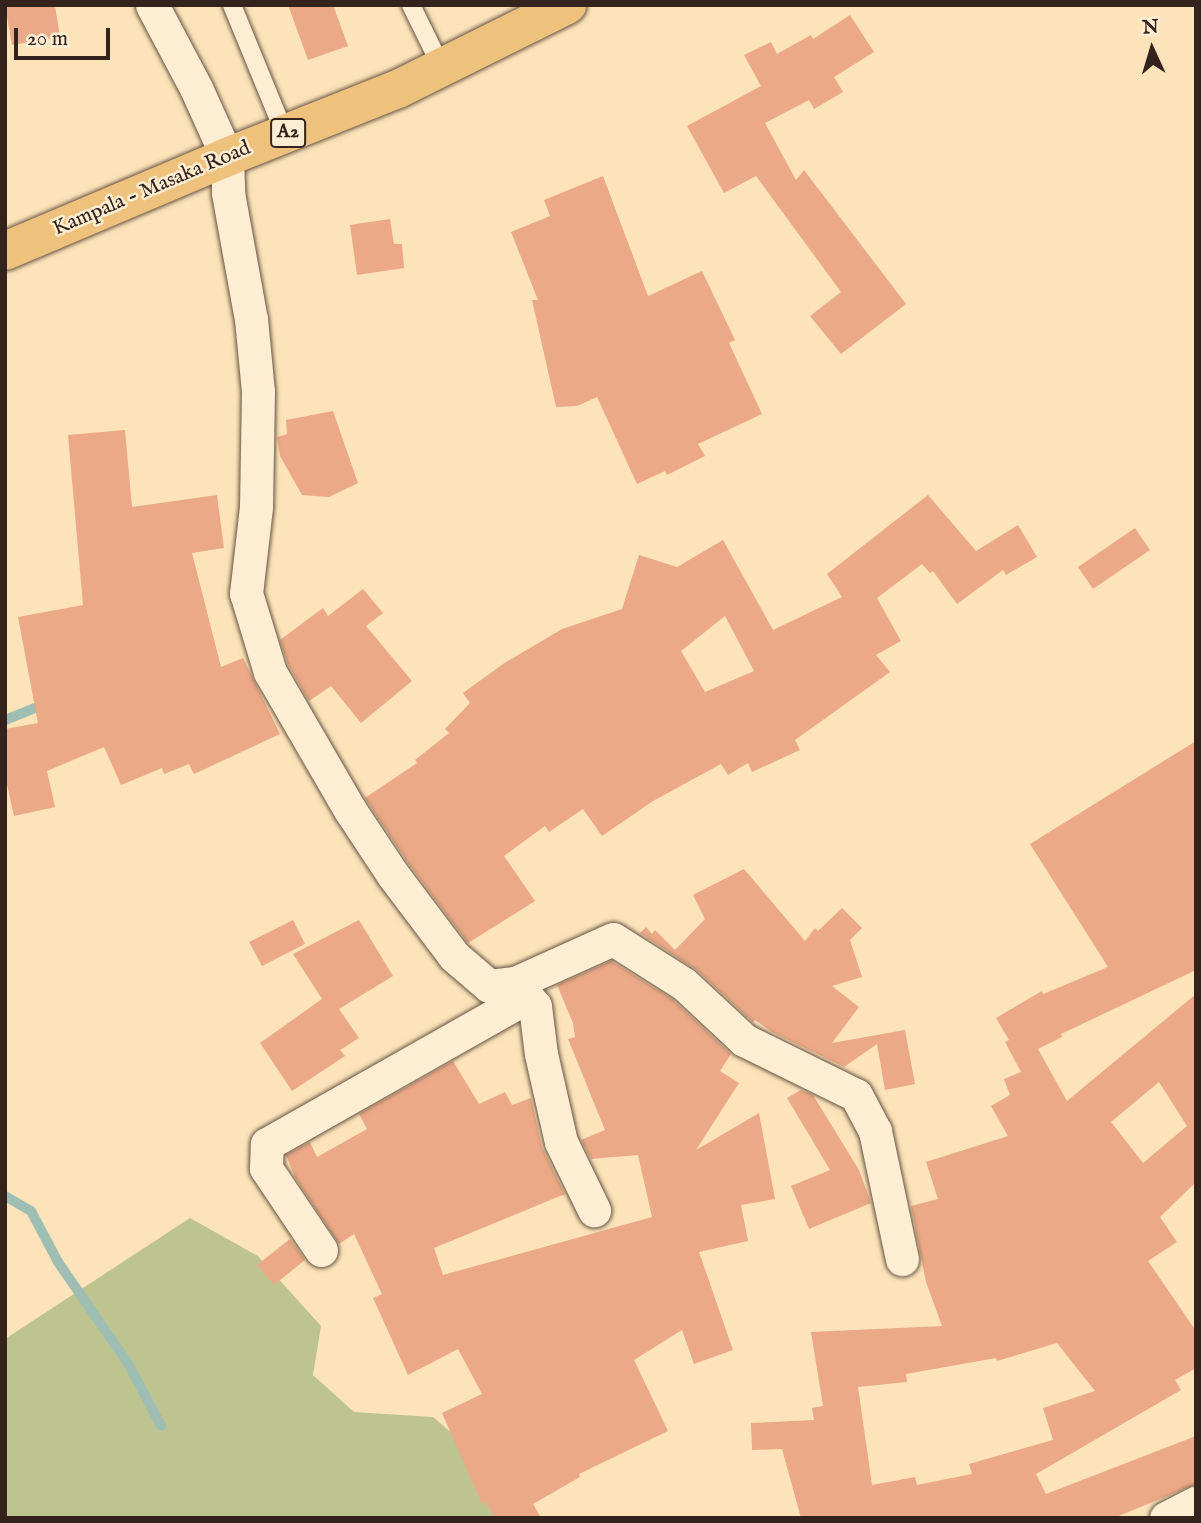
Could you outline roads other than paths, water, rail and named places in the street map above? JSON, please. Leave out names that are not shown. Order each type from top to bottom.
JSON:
[{"type":"main road","name":"Kampala - Masaka Road","points":[[5,251],[226,157],[398,89],[567,5]]},
{"type":"street","points":[[152,5],[196,88],[226,157],[228,193],[251,319],[258,393],[256,507],[246,593],[270,672],[350,810],[393,875],[454,956],[489,986],[521,990],[535,1006],[541,1054],[561,1142],[594,1210]]},
{"type":"street","points":[[321,1250],[266,1168],[267,1144],[521,990],[613,939],[684,984],[744,1041],[856,1094],[876,1131],[902,1259]]},
{"type":"street","points":[[1166,1518],[1196,1503]]},
{"type":"lane","points":[[232,5],[285,134]]},
{"type":"lane","points":[[411,5],[442,68]]},
{"type":"waterway","points":[[5,720],[40,706]]},
{"type":"waterway","points":[[5,1196],[31,1211],[58,1262],[129,1365],[161,1426]]}]
